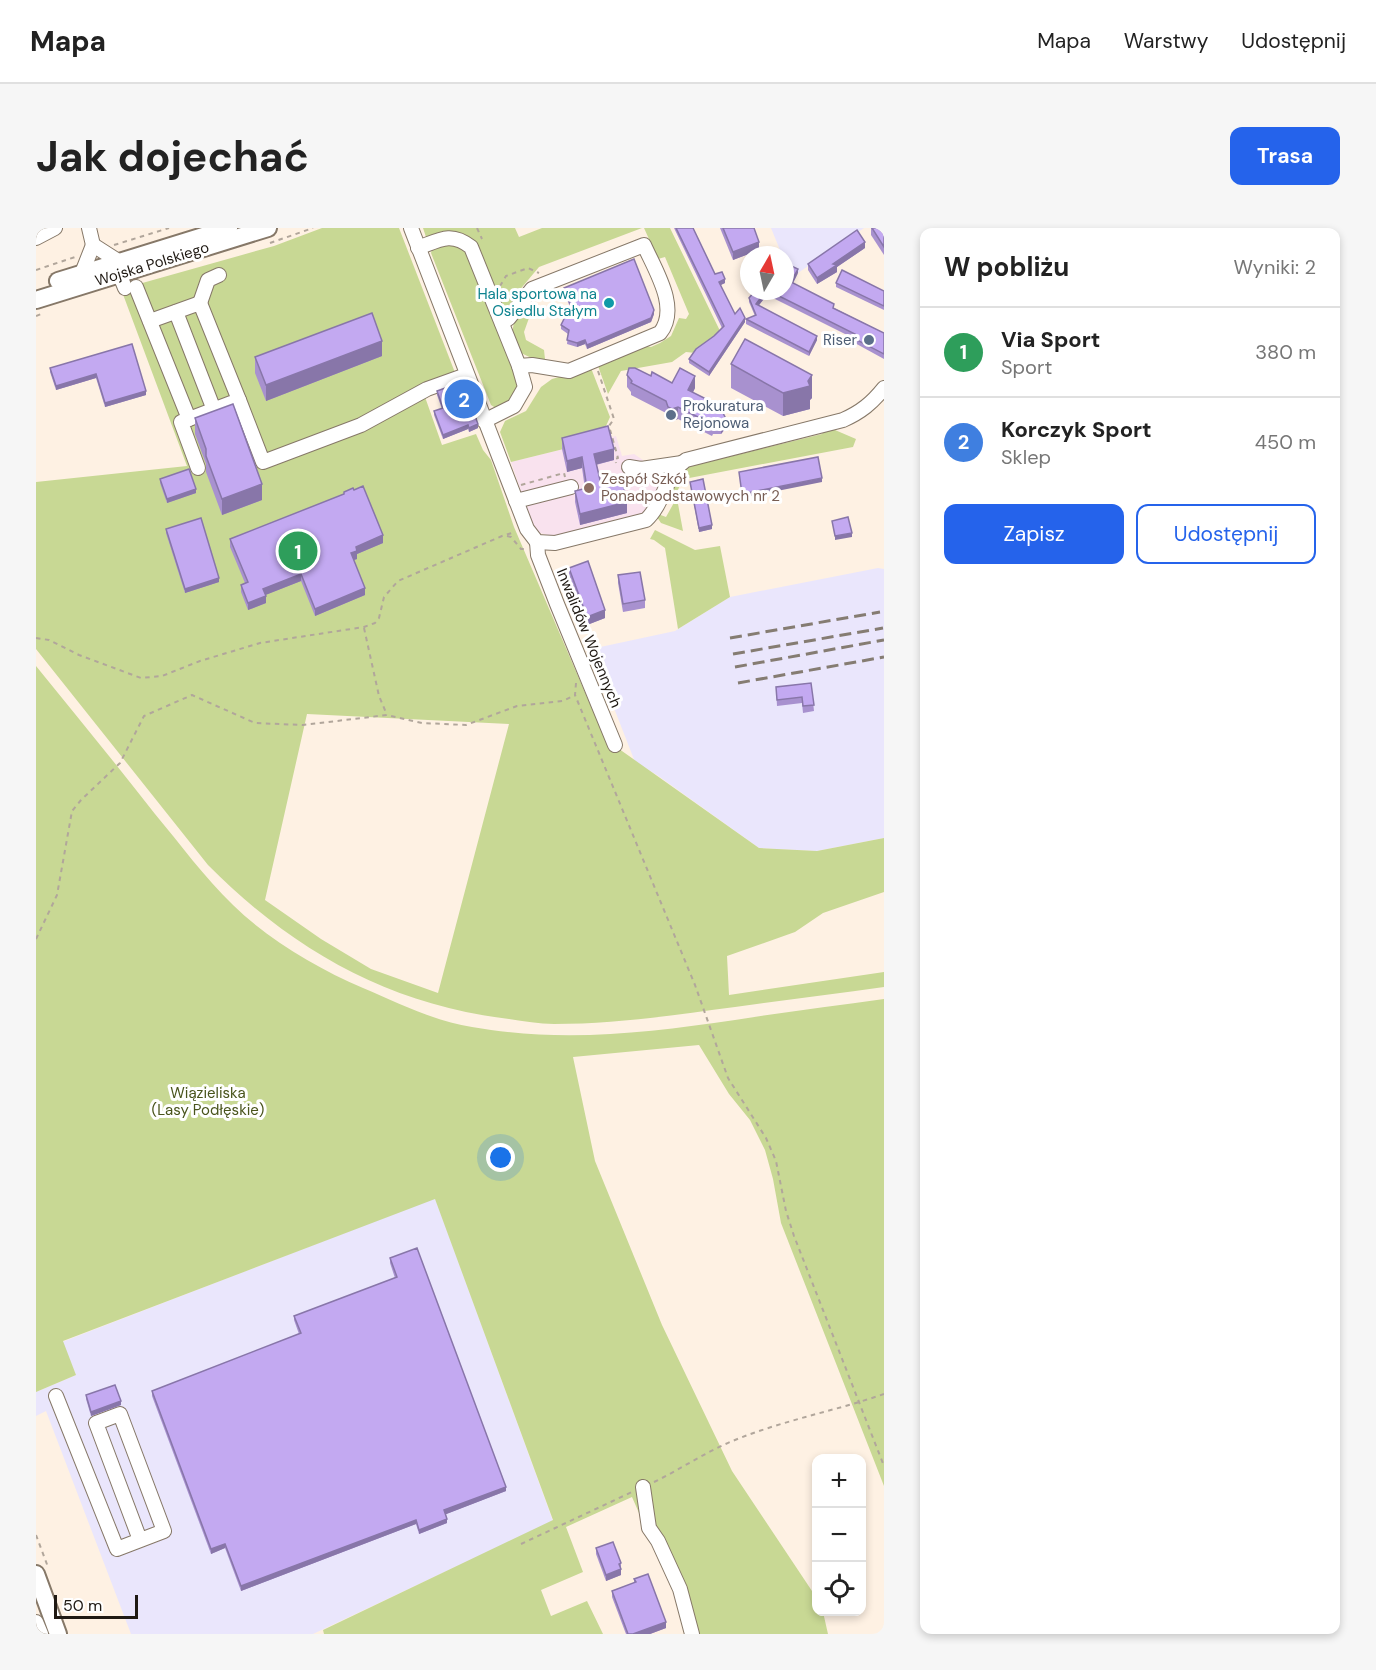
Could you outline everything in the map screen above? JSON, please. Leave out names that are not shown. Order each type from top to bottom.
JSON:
[{"type":"main road","name":"Wojska Polskiego","points":[[36,288],[81,273],[124,277],[229,228]]},
{"type":"main road","name":"Wojska Polskiego","points":[[36,300],[124,277],[268,228]]},
{"type":"main road","points":[[36,1574],[58,1634]]},
{"type":"street","points":[[36,238],[55,228]]},
{"type":"street","points":[[89,228],[93,245],[124,277],[150,321],[189,419]]},
{"type":"street","name":"Inwalidów Wojennych","points":[[411,228],[527,529],[537,542],[538,555],[556,604],[611,719],[615,745]]},
{"type":"street","points":[[418,248],[450,237],[461,239],[471,247],[519,366],[525,387],[514,406],[484,421]]},
{"type":"street","points":[[81,273],[93,245]]},
{"type":"street","points":[[502,323],[509,318],[532,289],[644,245],[668,308],[668,320],[660,333],[569,371],[532,365],[519,366]]},
{"type":"street","points":[[219,275],[208,280],[200,303],[263,462],[361,425],[427,389],[466,375]]},
{"type":"street","points":[[150,321],[200,303]]},
{"type":"street","points":[[176,312],[214,410]]},
{"type":"street","points":[[623,463],[641,469],[682,463],[692,458],[843,420],[872,403],[884,388]]},
{"type":"street","points":[[198,468],[181,422],[239,400]]},
{"type":"street","points":[[537,542],[555,543],[646,520],[653,513],[682,463]]},
{"type":"street","points":[[516,501],[569,485]]},
{"type":"street","points":[[56,1396],[72,1431],[117,1549],[164,1531],[120,1414],[72,1431]]},
{"type":"street","points":[[96,1423],[140,1540]]},
{"type":"street","points":[[643,1487],[649,1528],[658,1541],[680,1589],[692,1634]]},
{"type":"street","points":[[36,1622],[41,1634]]},
{"type":"path","points":[[110,246],[169,228]]},
{"type":"path","points":[[477,228],[485,247]]},
{"type":"path","points":[[36,270],[81,254]]},
{"type":"path","points":[[500,286],[507,276],[528,268],[534,269],[537,273],[548,269]]},
{"type":"path","points":[[496,276],[509,298],[520,304]]},
{"type":"path","points":[[594,361],[614,419],[609,426],[623,463]]},
{"type":"path","points":[[516,485],[564,473],[569,485]]},
{"type":"path","points":[[36,638],[49,640],[79,655],[141,678],[162,676],[200,661],[260,643],[364,627],[375,623],[379,618],[384,597],[398,581],[502,536],[520,531]]},
{"type":"path","points":[[502,536],[511,537],[522,549],[529,548],[537,542]]},
{"type":"path","points":[[364,627],[379,696],[387,715]]},
{"type":"path","points":[[36,939],[57,895],[72,811],[120,763],[144,716],[192,695],[255,723],[303,725],[387,715],[422,723],[466,725],[517,706],[563,701],[575,695],[695,985],[728,1078],[766,1138],[776,1161],[786,1211],[794,1236],[884,1466]]},
{"type":"path","points":[[521,1544],[683,1468],[733,1441],[784,1422],[884,1394]]},
{"type":"shaded area","points":[[771,228],[864,228],[798,273],[794,272],[794,246],[778,246]]},
{"type":"shaded area","name":"Zespół Szkół Ponadpodstawowych nr 2","points":[[616,436],[622,456],[634,454],[643,460],[647,477],[667,473],[648,508],[642,514],[554,537],[540,533],[530,518],[511,462]]},
{"type":"shaded area","points":[[878,568],[884,569],[884,838],[817,851],[759,848],[657,775],[635,762],[591,649],[675,631],[730,597]]},
{"type":"shaded area","points":[[435,1198],[553,1521],[313,1634],[131,1634],[46,1411],[36,1416],[36,1392],[76,1375],[62,1342]]},
{"type":"green space","points":[[322,228],[399,228],[459,383],[425,397],[442,445],[476,434],[483,450],[491,460],[514,527],[605,739],[759,848],[817,851],[884,838],[884,892],[823,913],[795,932],[727,956],[729,995],[884,972],[884,987],[667,1016],[577,1024],[543,1024],[465,1012],[383,987],[345,969],[274,923],[208,865],[36,649],[36,482],[187,466],[121,289],[274,246]],"holes":[[[307,714],[509,724],[438,993],[371,969],[321,939],[265,900]]]},
{"type":"green space","points":[[423,228],[515,228],[519,237],[542,228],[642,228],[539,267],[518,292],[512,305],[506,308],[502,307],[464,235],[443,231],[426,237]]},
{"type":"green space","points":[[644,228],[670,228],[721,333],[696,353],[686,352],[672,362],[621,371],[608,394],[597,363],[641,345],[651,347],[660,343],[671,336],[679,318],[686,319],[689,314],[665,257],[658,259]]},
{"type":"green space","points":[[454,243],[466,251],[517,379],[516,394],[497,409],[491,405],[431,253],[432,249],[438,245]]},
{"type":"green space","points":[[523,310],[529,318],[524,332],[526,340],[544,350],[545,359],[542,363],[521,353],[516,341],[513,326]]},
{"type":"green space","points":[[591,368],[610,417],[606,426],[608,438],[511,462],[500,432],[505,421],[526,411],[541,387],[552,379]]},
{"type":"green space","points":[[824,430],[835,430],[856,439],[853,447],[684,479],[676,493],[683,531],[661,523],[657,517],[658,514],[666,517],[676,499],[668,495],[680,473],[692,462],[696,465],[822,434]]},
{"type":"green space","points":[[655,530],[695,550],[720,546],[730,597],[678,629],[665,548],[650,539]]},
{"type":"green space","name":"Wiązieliska (Lasy Podłęskie)","points":[[36,666],[202,872],[247,918],[278,942],[311,962],[416,1011],[472,1027],[505,1032],[571,1035],[669,1029],[884,999],[884,1486],[781,1223],[765,1150],[750,1120],[729,1094],[699,1045],[573,1057],[595,1161],[662,1325],[732,1471],[812,1591],[812,1616],[824,1616],[828,1634],[687,1634],[675,1595],[632,1497],[566,1527],[583,1572],[541,1590],[551,1616],[587,1601],[603,1634],[324,1634],[323,1630],[553,1520],[435,1199],[63,1341],[76,1375],[36,1392]]},
{"type":"building","points":[[676,228],[693,228],[715,274],[722,272],[725,279],[719,282],[735,314],[740,308],[745,318],[709,372],[689,359],[696,349],[724,326]]},
{"type":"building","points":[[723,228],[754,228],[759,242],[740,246],[740,249],[733,252]]},
{"type":"building","points":[[872,228],[884,228],[884,247]]},
{"type":"building","points":[[857,230],[865,242],[817,278],[808,264]]},
{"type":"building","name":"Hala sportowa na Osiedlu Stałym","points":[[634,259],[654,310],[651,318],[587,345],[585,340],[577,343],[567,340],[569,330],[561,325],[566,315],[573,311],[564,288]]},
{"type":"building","points":[[842,270],[884,291],[884,306],[836,283]]},
{"type":"building","points":[[794,284],[834,304],[833,308],[884,333],[884,354],[853,338],[855,334],[787,300],[794,300]]},
{"type":"building","points":[[750,300],[759,300],[756,304],[817,336],[809,352],[746,319],[756,315]]},
{"type":"building","points":[[372,313],[382,341],[266,385],[255,357]]},
{"type":"building","points":[[745,339],[812,375],[808,381],[810,386],[783,393],[731,364]]},
{"type":"building","points":[[132,344],[146,391],[105,403],[96,374],[56,386],[50,368]]},
{"type":"building","points":[[629,368],[635,368],[651,376],[652,372],[672,383],[680,368],[695,376],[688,390],[708,400],[707,403],[722,411],[725,417],[721,422],[712,424],[678,407],[672,409],[668,407],[666,401],[631,383],[627,375]]},
{"type":"building","points":[[462,382],[478,424],[469,428],[468,425],[443,435],[434,411],[443,408],[437,391]]},
{"type":"building","points":[[233,404],[262,484],[222,499],[195,418]]},
{"type":"building","points":[[608,426],[614,449],[594,454],[601,484],[622,479],[627,502],[580,514],[575,491],[587,488],[582,457],[567,461],[562,438]]},
{"type":"building","points":[[818,457],[822,478],[742,494],[739,472]]},
{"type":"building","points":[[189,469],[196,489],[167,499],[160,479]]},
{"type":"building","points":[[703,479],[712,525],[699,528],[690,482]]},
{"type":"building","points":[[363,486],[383,535],[356,547],[357,551],[351,553],[365,588],[315,609],[301,574],[263,589],[266,596],[248,603],[241,585],[248,582],[230,539],[344,494],[353,488],[354,490]]},
{"type":"building","points":[[848,517],[852,533],[835,536],[832,521]]},
{"type":"building","points":[[201,518],[219,578],[185,589],[166,529]]},
{"type":"building","points":[[588,561],[605,610],[587,617],[569,568]]},
{"type":"building","points":[[640,572],[645,600],[623,604],[618,575]]},
{"type":"building","points":[[811,683],[814,705],[803,706],[802,697],[777,700],[776,687]]},
{"type":"building","points":[[417,1248],[506,1487],[444,1510],[447,1519],[419,1530],[416,1520],[241,1586],[225,1544],[211,1549],[152,1391],[301,1333],[294,1316],[397,1277],[390,1258]]},
{"type":"building","points":[[115,1385],[121,1401],[91,1412],[86,1395]]},
{"type":"building","points":[[613,1542],[621,1569],[606,1575],[596,1548]]},
{"type":"building","points":[[648,1574],[666,1622],[628,1634],[612,1591],[636,1582],[634,1579]]},
{"type":"railway","points":[[730,638],[880,612]]},
{"type":"railway","points":[[733,654],[883,628]]},
{"type":"railway","points":[[735,667],[884,640]]},
{"type":"railway","points":[[738,683],[884,657]]},
{"type":"place","name":"Hala sportowa na Osiedlu Stałym","points":[[609,303]]},
{"type":"place","name":"Riser","points":[[869,340]]},
{"type":"place","name":"Korczyk Sport","points":[[464,399]]},
{"type":"place","name":"Prokuratura Rejonowa","points":[[671,415]]},
{"type":"place","name":"Zespół Szkół Ponadpodstawowych nr 2","points":[[589,488]]},
{"type":"place","name":"Via Sport","points":[[298,551]]}]
